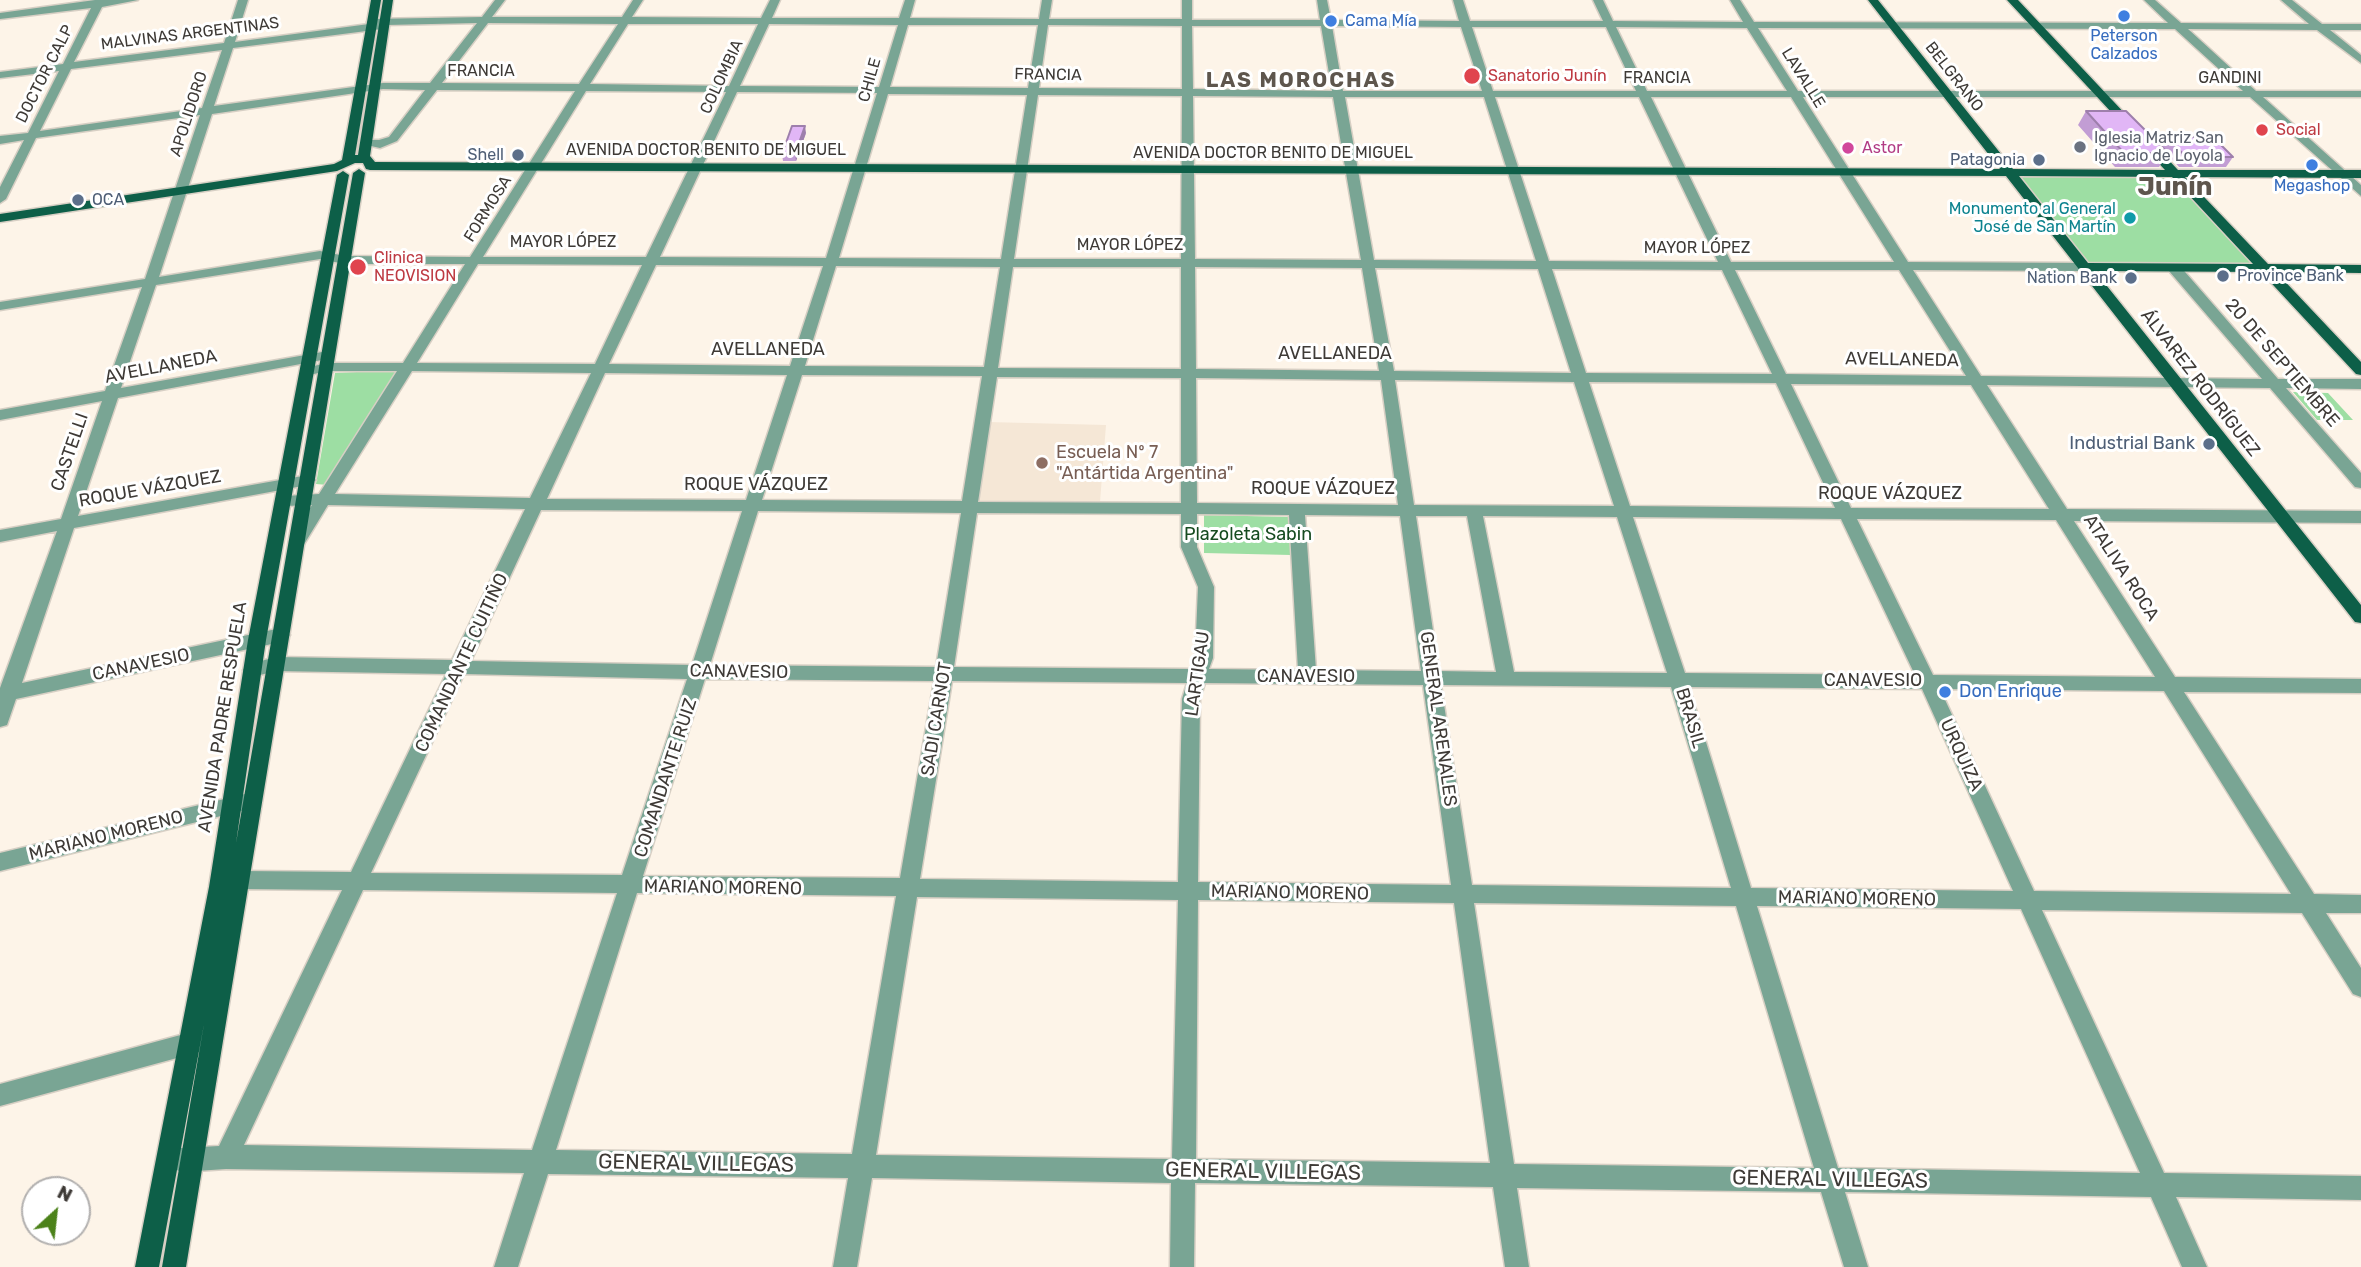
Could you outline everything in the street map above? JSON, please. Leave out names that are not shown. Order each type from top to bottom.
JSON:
[{"type":"main road","name":"AVENIDA PADRE RESPUELA","points":[[147,1267],[219,887],[257,640],[310,365],[342,169],[376,0]]},
{"type":"main road","points":[[174,1267],[345,260],[364,166],[388,0]]},
{"type":"main road","name":"BELGRANO","points":[[1873,0],[2009,174]]},
{"type":"main road","points":[[2012,0],[2361,372]]},
{"type":"main road","name":"AVENIDA DOCTOR BENITO DE MIGUEL","points":[[342,169],[364,166],[2361,174]]},
{"type":"main road","points":[[0,225],[342,169]]},
{"type":"main road","name":"ÁLVAREZ RODRÍGUEZ","points":[[2009,174],[2361,617]]},
{"type":"main road","points":[[0,218],[180,195]]},
{"type":"main road","name":"MAYOR LÓPEZ","points":[[2084,267],[2361,269]]},
{"type":"street","points":[[0,16],[133,0]]},
{"type":"street","name":"APOLIDORO","points":[[180,195],[243,0]]},
{"type":"street","points":[[366,142],[380,144],[393,139],[500,0]]},
{"type":"street","name":"FORMOSA","points":[[297,542],[638,0]]},
{"type":"street","name":"COLOMBIA","points":[[697,168],[775,0]]},
{"type":"street","name":"CHILE","points":[[861,169],[910,0]]},
{"type":"street","name":"SADI CARNOT","points":[[845,1267],[971,505],[1046,0]]},
{"type":"street","name":"LARTIGAU","points":[[1182,1267],[1191,699],[1204,658],[1206,587],[1189,552],[1187,0]]},
{"type":"street","name":"GENERAL ARENALES","points":[[1322,0],[1387,374],[1517,1267]]},
{"type":"street","name":"BRASIL","points":[[1458,0],[1678,680],[1856,1267]]},
{"type":"street","name":"URQUIZA","points":[[1598,0],[1927,681],[2194,1267]]},
{"type":"street","name":"LAVALLE","points":[[1735,0],[1844,173]]},
{"type":"street","points":[[2149,0],[2361,192]]},
{"type":"street","points":[[2286,0],[2361,60]]},
{"type":"street","name":"DOCTOR CALP","points":[[0,199],[99,2]]},
{"type":"street","name":"MALVINAS ARGENTINAS","points":[[0,75],[229,46],[371,24],[485,20],[2361,27]]},
{"type":"street","name":"FRANCIA","points":[[0,140],[374,86],[1338,94],[2099,93]]},
{"type":"street","name":"GANDINI","points":[[2099,93],[2361,94]]},
{"type":"street","name":"COMANDANTE CUITIÑO","points":[[226,1157],[697,168]]},
{"type":"street","name":"COMANDANTE RUIZ","points":[[506,1267],[861,169]]},
{"type":"street","name":"ATALIVA ROCA","points":[[1844,173],[2361,986]]},
{"type":"street","name":"CASTELLI","points":[[0,720],[5,694],[180,195]]},
{"type":"street","name":"MAYOR LÓPEZ","points":[[0,306],[329,255],[345,260],[2084,267]]},
{"type":"street","name":"20 DE SEPTIEMBRE","points":[[2174,268],[2361,483]]},
{"type":"street","name":"AVELLANEDA","points":[[0,415],[328,361],[409,367],[2361,383]]},
{"type":"street","name":"ROQUE VÁZQUEZ","points":[[0,536],[308,480]]},
{"type":"street","name":"ROQUE VÁZQUEZ","points":[[285,501],[326,499],[537,505],[754,503],[2361,517]]},
{"type":"street","points":[[1297,508],[1307,677]]},
{"type":"street","points":[[1474,509],[1506,679]]},
{"type":"street","name":"CANAVESIO","points":[[5,694],[281,635]]},
{"type":"street","name":"CANAVESIO","points":[[253,670],[276,664],[700,672],[2361,686]]},
{"type":"street","name":"MARIANO MORENO","points":[[0,862],[253,799]]},
{"type":"street","name":"MARIANO MORENO","points":[[219,887],[241,880],[356,884],[2361,904]]},
{"type":"street","points":[[0,1095],[212,1037]]},
{"type":"street","name":"GENERAL VILLEGAS","points":[[166,1164],[192,1157],[226,1157],[2361,1188]]},
{"type":"shaded area","name":"Escuela Nº 7 \"Antártida Argentina\"","points":[[988,422],[1106,425],[1100,502],[977,502]]},
{"type":"green space","points":[[2175,173],[2264,268],[2083,267],[2009,174]]},
{"type":"green space","points":[[401,370],[328,485],[316,484],[335,373]]},
{"type":"green space","points":[[2293,392],[2328,393],[2353,420],[2317,420]]},
{"type":"green space","name":"Plazoleta Sabin","points":[[1204,515],[1290,517],[1291,555],[1204,553]]},
{"type":"building","points":[[2086,111],[2126,111],[2168,153],[2124,153]]},
{"type":"building","points":[[792,126],[805,126],[795,154],[782,154]]},
{"type":"building","points":[[2167,137],[2213,137],[2233,157],[2186,157]]},
{"type":"place","name":"Peterson Calzados","points":[[2124,16]]},
{"type":"place","name":"Cama Mía","points":[[1331,21]]},
{"type":"place","name":"Sanatorio Junín","points":[[1472,76]]},
{"type":"place","name":"Social","points":[[2262,130]]},
{"type":"place","name":"Iglesia Matriz San Ignacio de Loyola","points":[[2080,147]]},
{"type":"place","name":"Astor","points":[[1848,148]]},
{"type":"place","name":"Shell","points":[[518,155]]},
{"type":"place","name":"Patagonia","points":[[2039,160]]},
{"type":"place","name":"Megashop","points":[[2312,165]]},
{"type":"place","name":"OCA","points":[[78,200]]},
{"type":"place","name":"Monumento al General José de San Martín","points":[[2130,218]]},
{"type":"place","name":"Clinica NEOVISION","points":[[358,267]]},
{"type":"place","name":"Province Bank","points":[[2223,276]]},
{"type":"place","name":"Nation Bank","points":[[2131,278]]},
{"type":"place","name":"Industrial Bank","points":[[2209,444]]},
{"type":"place","name":"Escuela Nº 7 \"Antártida Argentina\"","points":[[1042,463]]},
{"type":"place","name":"Don Enrique","points":[[1945,692]]},
{"type":"district","name":"LAS MOROCHAS","points":[[1301,81]]},
{"type":"district","name":"Junín","points":[[2175,187]]}]
